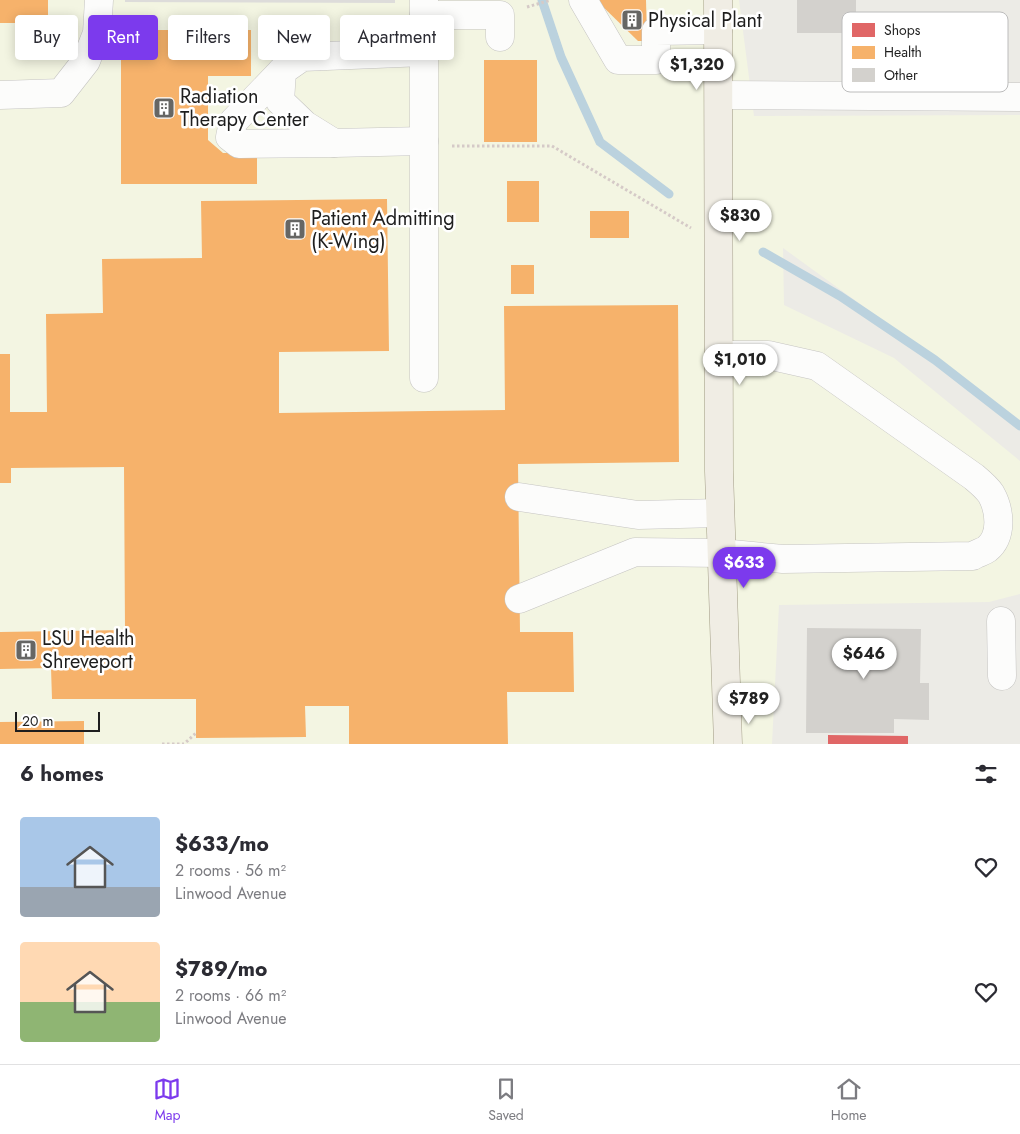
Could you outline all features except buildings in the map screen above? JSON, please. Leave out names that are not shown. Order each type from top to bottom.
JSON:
[{"type":"main road","points":[[718,0],[719,471],[728,744]]},
{"type":"street","points":[[0,95],[61,93],[86,61],[97,33],[99,0]]},
{"type":"street","points":[[583,0],[618,60],[656,60],[656,30],[718,30]]},
{"type":"street","points":[[424,7],[500,15],[500,37]]},
{"type":"street","points":[[340,55],[302,56],[282,71],[233,122],[230,137],[239,144],[424,144]]},
{"type":"street","points":[[424,60],[424,378]]},
{"type":"street","points":[[282,71],[280,102],[305,125],[334,143]]},
{"type":"street","points":[[718,95],[1020,97]]},
{"type":"street","points":[[519,599],[635,552],[721,553],[783,559],[973,556],[987,548],[996,537],[999,523],[996,505],[990,492],[974,477],[817,366],[768,355],[719,355]]},
{"type":"street","points":[[519,497],[638,515],[720,513]]},
{"type":"street","points":[[1001,622],[1002,676]]},
{"type":"path","points":[[523,8],[551,0]]},
{"type":"path","points":[[424,144],[552,146],[718,244]]},
{"type":"path","points":[[162,744],[184,744],[196,732]]},
{"type":"shaded area","points":[[0,0],[739,0],[754,116],[1020,115],[1020,420],[783,248],[784,305],[894,358],[1020,461],[1020,594],[989,602],[779,605],[772,744],[0,744]]},
{"type":"shaded area","points":[[125,0],[395,0],[395,3],[125,2]]},
{"type":"waterway","points":[[542,0],[561,57],[600,142],[669,194]]},
{"type":"waterway","points":[[763,252],[840,296],[935,360],[1020,426]]},
{"type":"place","name":"Physical Plant","points":[[632,20]]},
{"type":"place","name":"Radiation Therapy Center","points":[[164,108]]},
{"type":"place","name":"Patient Admitting (K-Wing)","points":[[295,229]]},
{"type":"place","name":"LSU Health Shreveport","points":[[26,650]]}]
